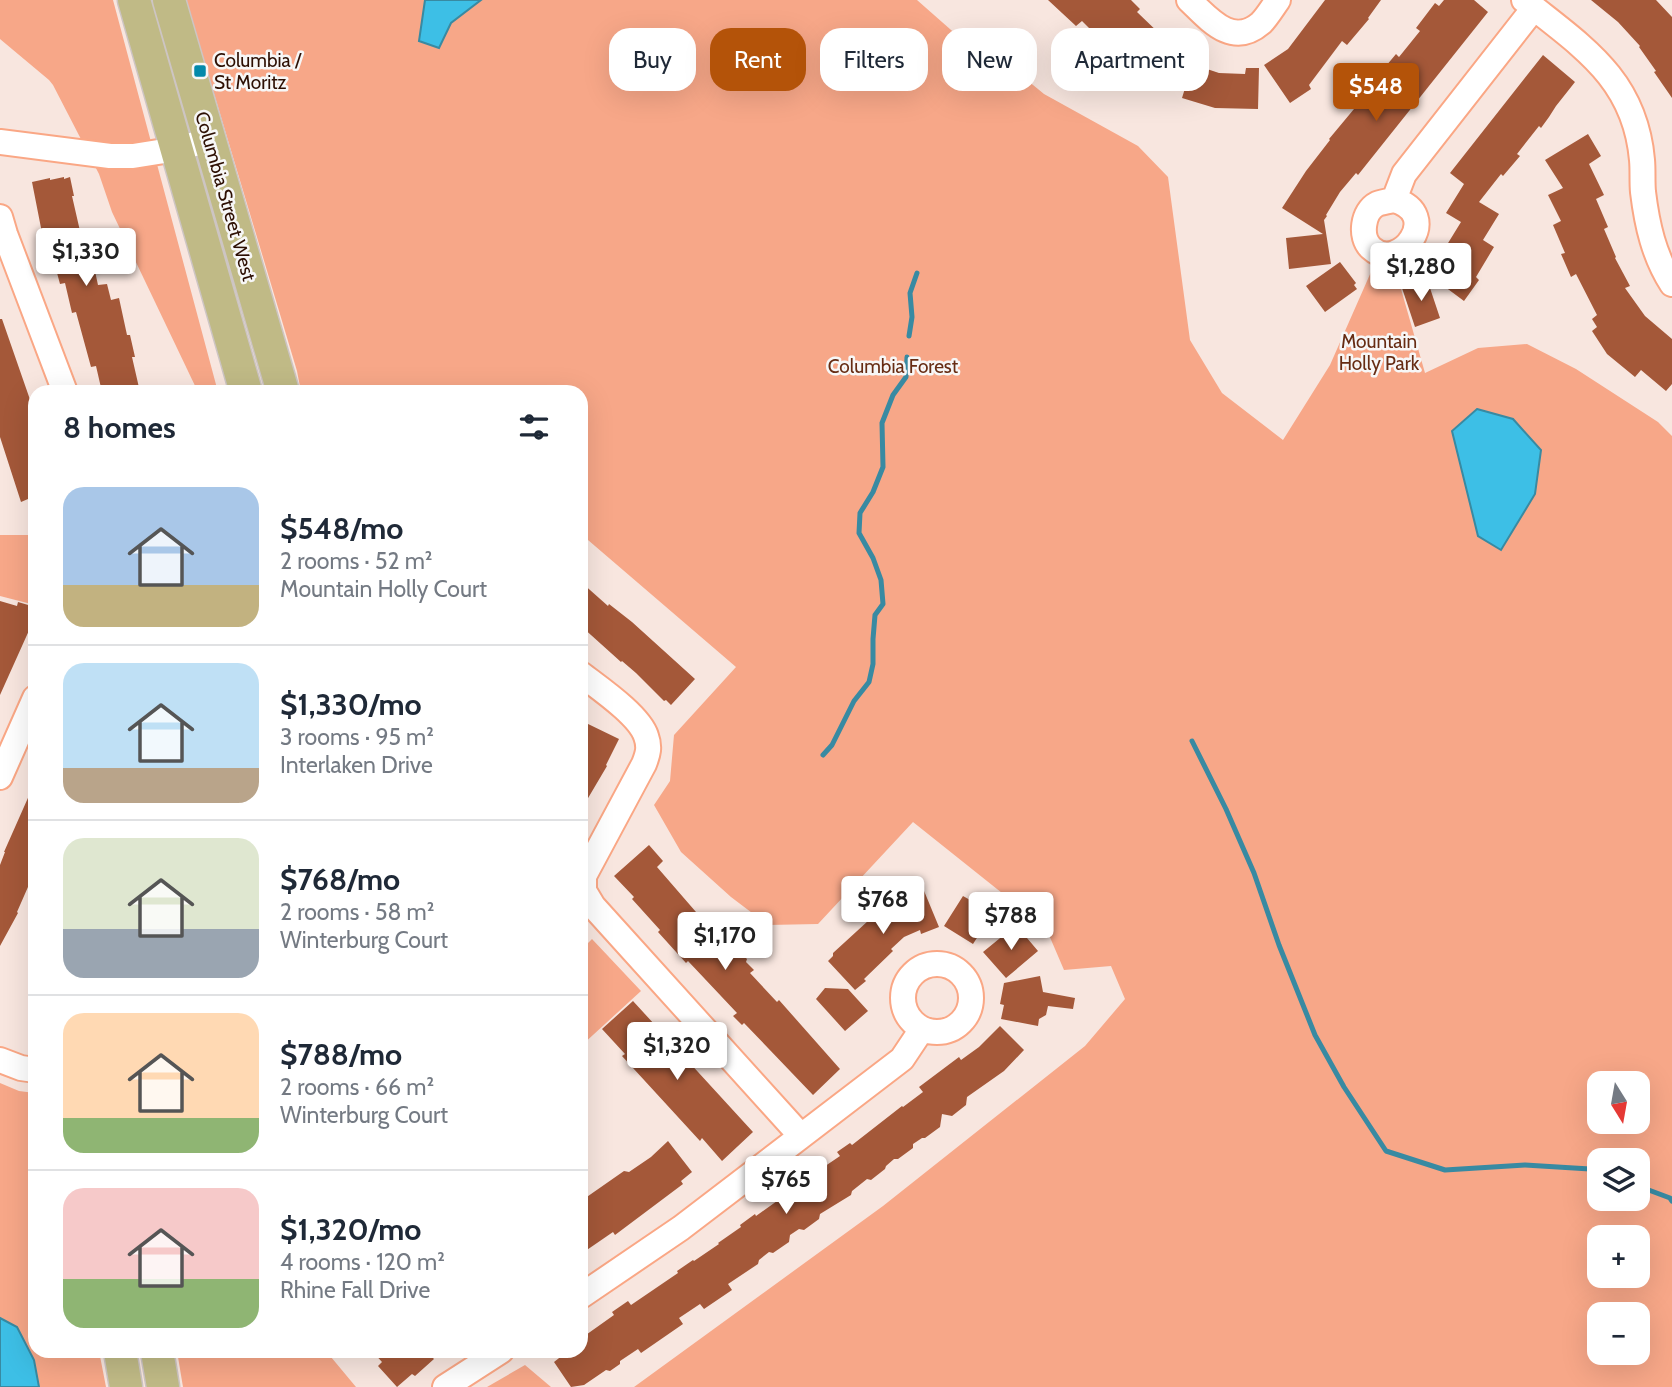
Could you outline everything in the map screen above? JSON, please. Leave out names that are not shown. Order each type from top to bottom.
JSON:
[{"type":"main road","name":"Columbia Street West","points":[[134,0],[244,385]]},
{"type":"main road","name":"Columbia Street West","points":[[169,0],[280,385]]},
{"type":"main road","points":[[121,1358],[126,1387]]},
{"type":"main road","points":[[159,1358],[163,1387]]},
{"type":"street","points":[[1189,0],[1225,31],[1236,33],[1261,22],[1278,0]]},
{"type":"street","points":[[1394,200],[1404,174],[1529,4],[1575,39],[1602,66],[1621,92],[1635,124],[1642,157],[1643,191],[1661,231],[1662,267],[1672,284]]},
{"type":"street","points":[[1,149],[134,156],[177,149],[209,140]]},
{"type":"street","points":[[0,216],[62,385]]},
{"type":"street","points":[[588,679],[639,724],[646,734],[648,747],[644,764],[588,869]]},
{"type":"street","points":[[0,777],[28,714]]},
{"type":"street","points":[[588,899],[647,968],[801,1136]]},
{"type":"street","points":[[588,1291],[681,1228],[902,1059],[922,1029]]},
{"type":"street","points":[[0,1060],[28,1069]]},
{"type":"street","points":[[445,1387],[483,1358]]},
{"type":"green space","points":[[0,0],[113,0],[216,385],[195,385],[112,212],[99,174],[53,85],[0,39]]},
{"type":"green space","name":"Columbia Forest","points":[[186,0],[917,0],[949,28],[942,28],[942,91],[1037,91],[1037,88],[1138,146],[1168,177],[1190,340],[1222,393],[1283,440],[1330,365],[1371,272],[1386,276],[1397,275],[1425,373],[1478,348],[1527,344],[1576,369],[1658,422],[1672,436],[1672,1387],[634,1387],[883,1206],[1085,1046],[1125,999],[1111,966],[1064,970],[1046,928],[913,822],[818,924],[768,925],[731,897],[681,852],[654,805],[670,781],[674,735],[736,667],[588,540],[588,385],[300,385]]},
{"type":"green space","points":[[0,535],[28,535],[28,603],[0,596]]},
{"type":"green space","points":[[592,939],[641,991],[588,1040],[588,943]]},
{"type":"green space","points":[[0,1083],[28,1092],[28,1358],[100,1358],[106,1387],[0,1387]]},
{"type":"green space","points":[[178,1358],[332,1358],[356,1387],[183,1387]]},
{"type":"green space","points":[[525,1365],[551,1387],[487,1387]]},
{"type":"water","points":[[425,0],[481,0],[451,23],[439,48],[419,41]]},
{"type":"water","points":[[1477,409],[1513,419],[1541,450],[1535,494],[1501,550],[1478,536],[1452,431]]},
{"type":"water","points":[[0,1318],[17,1327],[28,1348],[28,1358],[34,1360],[39,1387],[0,1387]]},
{"type":"building","points":[[1048,0],[1131,0],[1140,9],[1137,12],[1154,28],[1089,28],[1082,21],[1076,26]]},
{"type":"building","points":[[1325,0],[1381,0],[1347,45],[1342,41],[1309,85],[1311,89],[1290,103],[1264,65],[1288,49]]},
{"type":"building","points":[[1444,0],[1474,0],[1488,12],[1358,175],[1356,173],[1340,192],[1324,220],[1331,264],[1289,269],[1286,238],[1323,234],[1282,208],[1329,139],[1359,103],[1361,105],[1383,77],[1381,75],[1388,68],[1386,66],[1396,54],[1399,57],[1420,31],[1416,28],[1435,3],[1439,6]]},
{"type":"building","points":[[1591,0],[1656,0],[1672,17],[1672,98],[1640,46],[1618,22]]},
{"type":"building","points":[[1543,55],[1575,82],[1541,128],[1539,126],[1517,154],[1520,156],[1503,176],[1501,174],[1479,202],[1499,214],[1483,240],[1494,247],[1476,277],[1479,280],[1464,301],[1429,275],[1448,250],[1445,248],[1461,222],[1446,213],[1464,184],[1450,173]]},
{"type":"building","points":[[1246,68],[1259,68],[1258,109],[1215,108],[1182,98],[1184,91],[1209,91],[1209,70],[1219,73],[1245,74]]},
{"type":"building","points":[[1588,134],[1601,156],[1589,164],[1604,195],[1596,199],[1608,227],[1604,229],[1615,258],[1630,286],[1625,288],[1645,316],[1672,339],[1672,384],[1666,391],[1641,370],[1635,377],[1607,354],[1592,331],[1597,327],[1592,319],[1597,315],[1576,274],[1571,277],[1561,254],[1565,253],[1553,225],[1561,221],[1548,195],[1563,188],[1545,160]]},
{"type":"building","points":[[70,177],[80,231],[84,230],[88,239],[98,285],[107,284],[111,300],[119,298],[135,357],[132,357],[138,385],[100,385],[96,366],[91,367],[76,312],[72,313],[65,283],[60,284],[46,232],[42,233],[32,182]]},
{"type":"building","points":[[1340,262],[1356,283],[1354,285],[1357,289],[1325,312],[1306,286]]},
{"type":"building","points":[[1427,279],[1440,318],[1415,327],[1402,288]]},
{"type":"building","points":[[2,319],[28,394],[28,499],[21,502],[0,437]]},
{"type":"building","points":[[588,588],[632,622],[695,679],[671,705],[588,632]]},
{"type":"building","points":[[0,601],[17,606],[18,602],[28,605],[28,633],[0,695]]},
{"type":"building","points":[[588,724],[619,739],[588,798]]},
{"type":"building","points":[[28,798],[28,887],[18,913],[0,946],[0,865]]},
{"type":"building","points":[[649,845],[663,861],[657,867],[696,912],[694,913],[730,952],[734,948],[747,959],[746,962],[754,970],[750,973],[777,1002],[779,1000],[840,1069],[813,1095],[744,1023],[742,1025],[733,1016],[737,1013],[658,932],[660,930],[614,876]]},
{"type":"building","points":[[922,886],[939,927],[921,934],[920,930],[904,937],[855,990],[828,961],[833,953],[892,899]]},
{"type":"building","points":[[963,896],[993,913],[973,944],[944,926]]},
{"type":"building","points":[[1016,925],[1038,951],[1006,978],[983,952]]},
{"type":"building","points":[[1040,976],[1043,992],[1075,998],[1073,1009],[1048,1006],[1046,1015],[1039,1019],[1038,1026],[1001,1019],[1004,1005],[1000,1004],[1004,983]]},
{"type":"building","points":[[825,988],[848,989],[868,1011],[845,1031],[816,999]]},
{"type":"building","points":[[633,1001],[753,1132],[722,1161],[702,1138],[700,1141],[622,1056],[625,1054],[602,1029]]},
{"type":"building","points":[[1000,1026],[1024,1050],[1004,1071],[967,1097],[966,1105],[952,1116],[942,1114],[940,1127],[913,1144],[913,1148],[894,1159],[871,1180],[867,1179],[852,1191],[851,1195],[820,1214],[819,1219],[804,1230],[799,1229],[790,1235],[789,1242],[773,1253],[769,1252],[758,1264],[728,1284],[732,1290],[704,1309],[700,1304],[679,1318],[683,1324],[641,1353],[638,1349],[610,1371],[606,1370],[584,1385],[571,1387],[554,1362],[559,1358],[588,1358],[588,1333],[614,1315],[612,1312],[628,1301],[631,1305],[719,1244],[755,1214],[756,1216],[840,1156],[837,1152],[850,1143],[852,1145],[923,1092],[919,1087],[959,1057],[961,1060]]},
{"type":"building","points":[[668,1141],[692,1172],[681,1181],[683,1184],[615,1235],[613,1232],[588,1249],[588,1196],[624,1171],[629,1172]]},
{"type":"building","points":[[378,1358],[434,1359],[397,1387],[378,1366],[382,1362]]},
{"type":"waterway","points":[[909,336],[912,317],[910,293],[917,273]]},
{"type":"waterway","points":[[823,755],[832,745],[854,701],[869,682],[873,664],[875,615],[883,604],[881,580],[859,533],[860,513],[873,492],[883,467],[882,423],[893,395],[906,377],[907,357]]},
{"type":"waterway","points":[[1192,741],[1254,873],[1315,1035],[1344,1087],[1386,1151],[1445,1170],[1525,1165],[1587,1169]]},
{"type":"waterway","points":[[1650,1190],[1672,1201]]},
{"type":"place","name":"Columbia / St Moritz","points":[[200,71]]},
{"type":"park label","name":"Mountain Holly Park","points":[[1379,352]]}]
